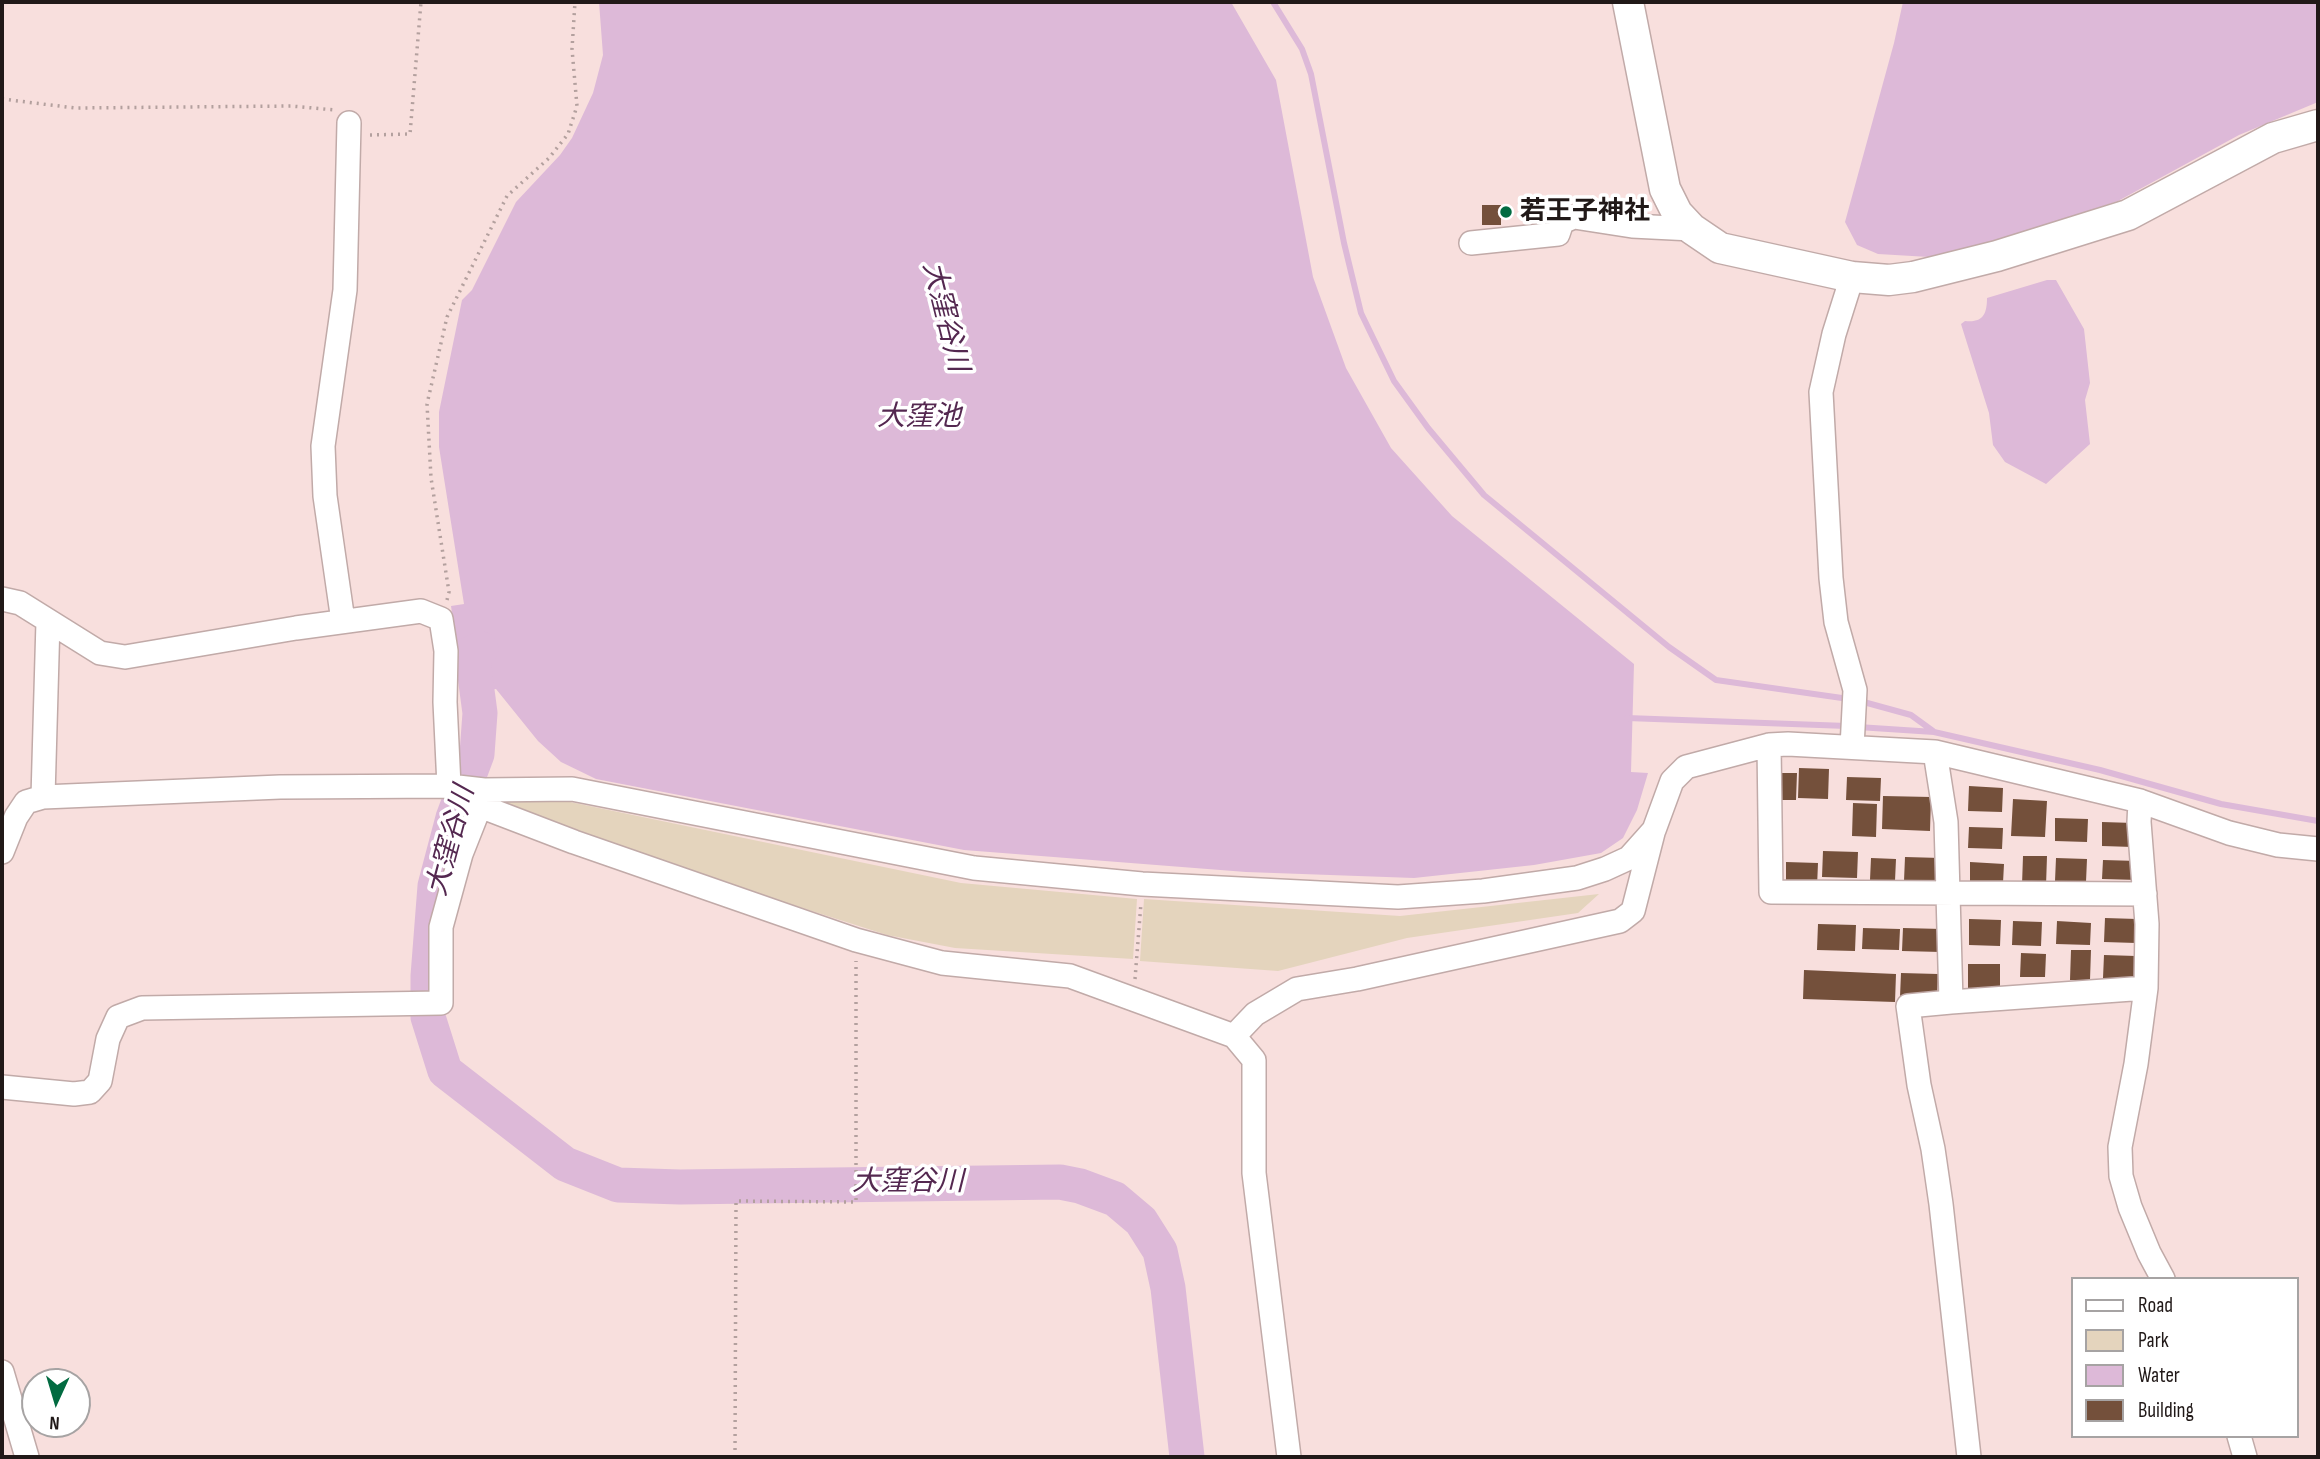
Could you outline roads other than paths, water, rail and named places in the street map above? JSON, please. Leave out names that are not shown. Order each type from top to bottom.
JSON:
[{"type":"street","points":[[1629,2],[1665,189],[1677,213],[1692,229],[1720,248],[1852,277],[1889,280],[1924,274],[1997,256],[2128,215],[2273,138],[2318,125]]},
{"type":"street","points":[[343,621],[325,496],[323,446],[345,290],[349,123]]},
{"type":"street","points":[[1471,243],[1558,234],[1562,222],[1574,217],[1632,226],[1692,229]]},
{"type":"street","points":[[1852,277],[1834,334],[1821,392],[1832,589],[1836,622],[1854,702],[1852,743]]},
{"type":"street","points":[[2,599],[20,603],[100,653],[125,657],[421,611],[441,619],[463,793],[461,854],[441,927],[441,1003],[142,1008],[118,1017],[108,1039],[100,1081],[90,1092],[75,1094],[2,1087]]},
{"type":"street","points":[[43,797],[48,621]]},
{"type":"street","points":[[1234,1036],[1255,1014],[1297,989],[1357,979],[1620,921],[1633,911],[1654,830],[1672,781],[1686,767],[1769,746],[1852,743],[1936,752],[2140,801],[2229,834],[2278,845],[2318,849]]},
{"type":"street","points":[[1769,746],[1771,892],[2145,894]]},
{"type":"street","points":[[1936,752],[1946,822],[1951,1002]]},
{"type":"street","points":[[2,852],[16,817],[26,802],[43,797],[281,787],[463,793],[572,789],[974,869],[1142,884],[1398,897],[1483,891],[1577,878],[1629,859],[1654,830]]},
{"type":"street","points":[[463,793],[574,842],[856,940],[942,963],[1070,976],[1234,1036],[1254,1060],[1254,1173],[1289,1457]]},
{"type":"street","points":[[2140,801],[2139,821],[2147,925],[2146,988],[2136,1064],[2120,1147],[2121,1176],[2149,1254],[2162,1277]]},
{"type":"street","points":[[1969,1457],[1941,1204],[1933,1149],[1919,1085],[1908,1006],[2146,988]]},
{"type":"street","points":[[2,1372],[27,1457]]},
{"type":"street","points":[[2240,1438],[2245,1457]]},
{"type":"water","name":"大窪池","points":[[599,2],[1231,2],[1276,80],[1313,277],[1346,368],[1391,448],[1452,516],[1634,664],[1631,772],[1648,773],[1637,810],[1623,838],[1601,853],[1534,865],[1414,878],[1246,872],[964,850],[596,779],[561,762],[538,741],[496,689],[464,694],[451,606],[464,604],[439,447],[439,412],[462,300],[472,290],[516,202],[560,155],[572,138],[593,93],[603,55]]},
{"type":"water","points":[[1903,2],[2318,2],[2318,102],[2239,135],[2118,201],[1946,258],[1878,254],[1857,245],[1845,222]]},
{"type":"water","points":[[2047,280],[2056,280],[2084,329],[2090,383],[2085,400],[2090,444],[2046,484],[2005,462],[1993,445],[1989,413],[1961,324],[1983,316],[1987,298]]},
{"type":"waterway","points":[[1273,2],[1302,49],[1311,74],[1344,243],[1361,313],[1394,381],[1428,428],[1484,495],[1669,647],[1716,680],[1849,699]]},
{"type":"waterway","name":"大窪谷川","points":[[481,649],[472,653],[480,713],[477,754],[453,818],[435,886],[428,976],[428,1017],[445,1071],[565,1164],[618,1185],[680,1187],[1060,1182],[1115,1199],[1141,1221],[1160,1251],[1168,1288],[1187,1457]]},
{"type":"waterway","points":[[1860,701],[1911,715],[1933,731]]},
{"type":"waterway","points":[[1627,718],[1847,726]]},
{"type":"waterway","points":[[1858,727],[1934,732],[2100,770],[2221,804],[2318,821]]},
{"type":"place","name":"若王子神社","points":[[1506,212]]}]
